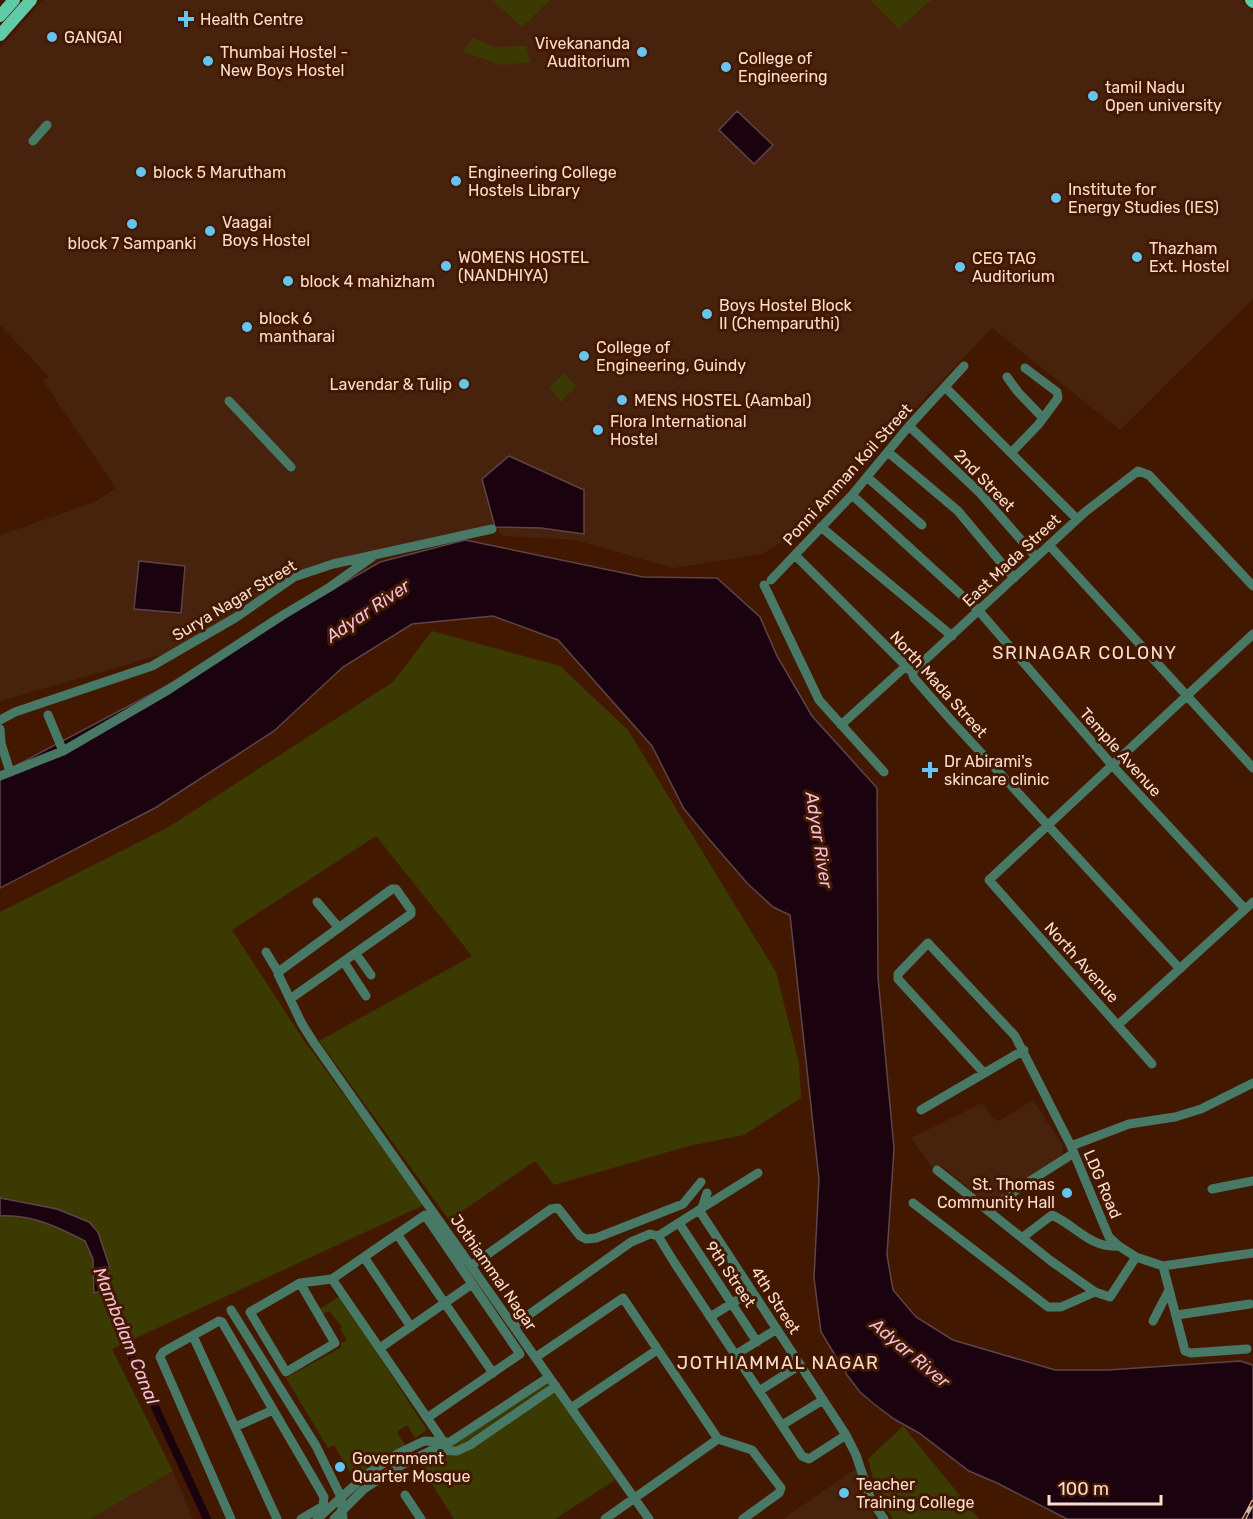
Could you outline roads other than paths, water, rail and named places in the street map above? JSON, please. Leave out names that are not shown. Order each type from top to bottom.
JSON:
[{"type":"main road","points":[[0,16],[14,0]]},
{"type":"main road","points":[[1,31],[31,0]]},
{"type":"street","points":[[33,141],[48,125]]},
{"type":"street","name":"Ponni Amman Koil Street","points":[[884,772],[819,700],[767,582],[852,495],[909,426],[964,366]]},
{"type":"street","points":[[1012,452],[1043,418],[1058,395],[1025,368]]},
{"type":"street","points":[[1007,377],[1043,418]]},
{"type":"street","points":[[945,387],[1077,519]]},
{"type":"street","points":[[229,401],[291,467]]},
{"type":"street","name":"2nd Street","points":[[909,426],[980,493],[1036,557]]},
{"type":"street","points":[[888,452],[958,511],[1014,578]]},
{"type":"street","name":"East Mada Street","points":[[841,725],[952,636],[1077,519],[1134,473],[1143,472],[1149,475],[1253,586]]},
{"type":"street","points":[[867,477],[922,525]]},
{"type":"street","name":"Temple Avenue","points":[[852,495],[979,611],[1112,765],[1249,906]]},
{"type":"street","points":[[821,527],[952,636]]},
{"type":"street","name":"Surya Nagar Street","points":[[0,720],[15,712],[152,666],[236,618],[294,577],[333,564],[492,529]]},
{"type":"street","points":[[1049,545],[1253,768]]},
{"type":"street","points":[[0,776],[63,751],[168,690],[282,615],[330,587],[376,554]]},
{"type":"street","name":"North Mada Street","points":[[795,555],[909,669],[914,678],[950,719],[1180,969]]},
{"type":"street","points":[[1049,825],[1253,634]]},
{"type":"street","points":[[48,715],[63,751]]},
{"type":"street","points":[[0,729],[1,743],[10,772]]},
{"type":"street","name":"North Avenue","points":[[1049,825],[989,880],[1152,1064]]},
{"type":"street","points":[[278,972],[393,888],[411,910],[410,915],[290,999]]},
{"type":"street","points":[[317,902],[339,928]]},
{"type":"street","points":[[1118,1025],[1249,906]]},
{"type":"street","points":[[984,1073],[898,979],[898,974],[928,943],[1015,1036],[1073,1150],[990,1210]]},
{"type":"street","name":"Jothiammal Nagar","points":[[266,952],[314,1043],[649,1519]]},
{"type":"street","points":[[356,954],[371,975]]},
{"type":"street","points":[[344,962],[366,996]]},
{"type":"street","points":[[921,1110],[1024,1050]]},
{"type":"street","name":"LDG Road","points":[[1253,1083],[1201,1109],[1175,1117],[1129,1124],[1073,1150],[1109,1237],[1136,1257],[1163,1266],[1253,1253]]},
{"type":"street","points":[[937,1170],[990,1210],[1051,1261],[1095,1292],[1110,1297],[1136,1257]]},
{"type":"street","points":[[658,1236],[758,1173]]},
{"type":"street","points":[[1212,1189],[1253,1181]]},
{"type":"street","points":[[471,1266],[550,1209],[558,1208],[580,1236],[586,1239],[596,1238],[683,1204],[701,1182]]},
{"type":"street","points":[[701,1209],[707,1193]]},
{"type":"street","points":[[913,1203],[1048,1307],[1061,1307],[1095,1292]]},
{"type":"street","name":"4th Street","points":[[701,1209],[846,1436],[856,1455],[871,1500],[884,1519]]},
{"type":"street","points":[[300,1283],[335,1343],[286,1372],[250,1312],[300,1283],[332,1279],[425,1215],[520,1354],[427,1418]]},
{"type":"street","points":[[1023,1238],[1052,1215],[1095,1243],[1109,1247],[1119,1246]]},
{"type":"street","name":"9th Street","points":[[679,1223],[757,1342]]},
{"type":"street","points":[[397,1234],[493,1372]]},
{"type":"street","points":[[513,1326],[631,1242],[650,1234],[658,1236],[802,1456],[807,1459],[846,1436]]},
{"type":"street","points":[[364,1257],[411,1327]]},
{"type":"street","points":[[1163,1266],[1168,1293],[1177,1315],[1183,1349],[1186,1352],[1247,1350]]},
{"type":"street","points":[[332,1279],[445,1444]]},
{"type":"street","points":[[380,1348],[472,1284]]},
{"type":"street","points":[[710,1317],[752,1291]]},
{"type":"street","points":[[1153,1321],[1168,1293]]},
{"type":"street","points":[[536,1357],[623,1298],[718,1439],[752,1449],[782,1489],[743,1519]]},
{"type":"street","points":[[1177,1315],[1250,1304]]},
{"type":"street","points":[[231,1311],[316,1446],[341,1497],[342,1514]]},
{"type":"street","points":[[231,1519],[160,1357],[163,1352],[216,1322],[222,1322],[324,1497],[323,1506],[301,1519]]},
{"type":"street","points":[[735,1355],[777,1329]]},
{"type":"street","points":[[193,1336],[276,1519]]},
{"type":"street","points":[[572,1408],[657,1350]]},
{"type":"street","points":[[759,1391],[800,1365]]},
{"type":"street","points":[[317,1519],[376,1468],[429,1440],[445,1444],[457,1439],[549,1377]]},
{"type":"street","points":[[334,1519],[342,1514],[364,1489],[382,1477],[432,1450],[457,1451],[470,1445],[556,1386]]},
{"type":"street","points":[[782,1425],[823,1400]]},
{"type":"street","points":[[235,1427],[273,1410]]},
{"type":"street","points":[[605,1519],[718,1439]]},
{"type":"street","points":[[429,1440],[432,1450]]},
{"type":"street","points":[[405,1495],[421,1519]]},
{"type":"water","points":[[737,111],[773,145],[754,164],[719,130]]},
{"type":"water","points":[[509,456],[584,490],[584,534],[541,528],[495,527],[482,479]]},
{"type":"water","name":"Adyar River","points":[[465,540],[643,577],[717,578],[760,617],[777,656],[812,716],[877,788],[878,977],[894,1148],[887,1255],[893,1290],[916,1317],[953,1340],[1055,1370],[1108,1370],[1240,1361],[1253,1365],[1253,1519],[1067,1519],[969,1471],[919,1433],[894,1419],[860,1392],[821,1332],[814,1278],[819,1179],[790,915],[773,907],[748,884],[708,838],[684,809],[652,746],[558,640],[493,616],[412,624],[343,667],[274,731],[155,808],[0,888],[0,774],[159,690],[380,562]]},
{"type":"water","points":[[139,561],[185,566],[181,613],[134,609]]},
{"type":"water","points":[[0,1198],[57,1209],[89,1222],[98,1232],[109,1265],[108,1284],[104,1290],[94,1293],[93,1259],[85,1241],[33,1219],[0,1216]]},
{"type":"waterway","name":"Mambalam Canal","points":[[103,1281],[104,1290],[129,1351],[207,1519]]},
{"type":"railway","points":[[1244,1519],[1253,1502]]},
{"type":"place","name":"Health Centre","points":[[186,19]]},
{"type":"place","name":"GANGAI","points":[[52,37]]},
{"type":"place","name":"Vivekananda Auditorium","points":[[642,52]]},
{"type":"place","name":"Thumbai Hostel - New Boys Hostel","points":[[208,61]]},
{"type":"place","name":"College of Engineering","points":[[726,67]]},
{"type":"place","name":"tamil Nadu Open university","points":[[1093,96]]},
{"type":"place","name":"block 5 Marutham","points":[[141,172]]},
{"type":"place","name":"Engineering College Hostels Library","points":[[456,181]]},
{"type":"place","name":"Institute for Energy Studies (IES)","points":[[1056,198]]},
{"type":"place","name":"block 7 Sampanki","points":[[132,224]]},
{"type":"place","name":"Vaagai Boys Hostel","points":[[210,231]]},
{"type":"place","name":"Thazham Ext. Hostel","points":[[1137,257]]},
{"type":"place","name":"WOMENS HOSTEL (NANDHIYA)","points":[[446,266]]},
{"type":"place","name":"CEG TAG Auditorium","points":[[960,267]]},
{"type":"place","name":"block 4 mahizham","points":[[288,281]]},
{"type":"place","name":"Boys Hostel Block II (Chemparuthi)","points":[[707,314]]},
{"type":"place","name":"block 6 mantharai","points":[[247,327]]},
{"type":"place","name":"College of Engineering, Guindy","points":[[584,356]]},
{"type":"place","name":"Lavendar & Tulip","points":[[464,384]]},
{"type":"place","name":"MENS HOSTEL (Aambal)","points":[[622,400]]},
{"type":"place","name":"Flora International Hostel","points":[[598,430]]},
{"type":"place","name":"Dr Abirami's skincare clinic","points":[[930,770]]},
{"type":"place","name":"St. Thomas Community Hall","points":[[1067,1193]]},
{"type":"place","name":"Government Quarter Mosque","points":[[340,1467]]},
{"type":"place","name":"Teacher Training College","points":[[844,1493]]},
{"type":"district","name":"SRINAGAR COLONY","points":[[1085,653]]},
{"type":"district","name":"JOTHIAMMAL NAGAR","points":[[778,1363]]}]
